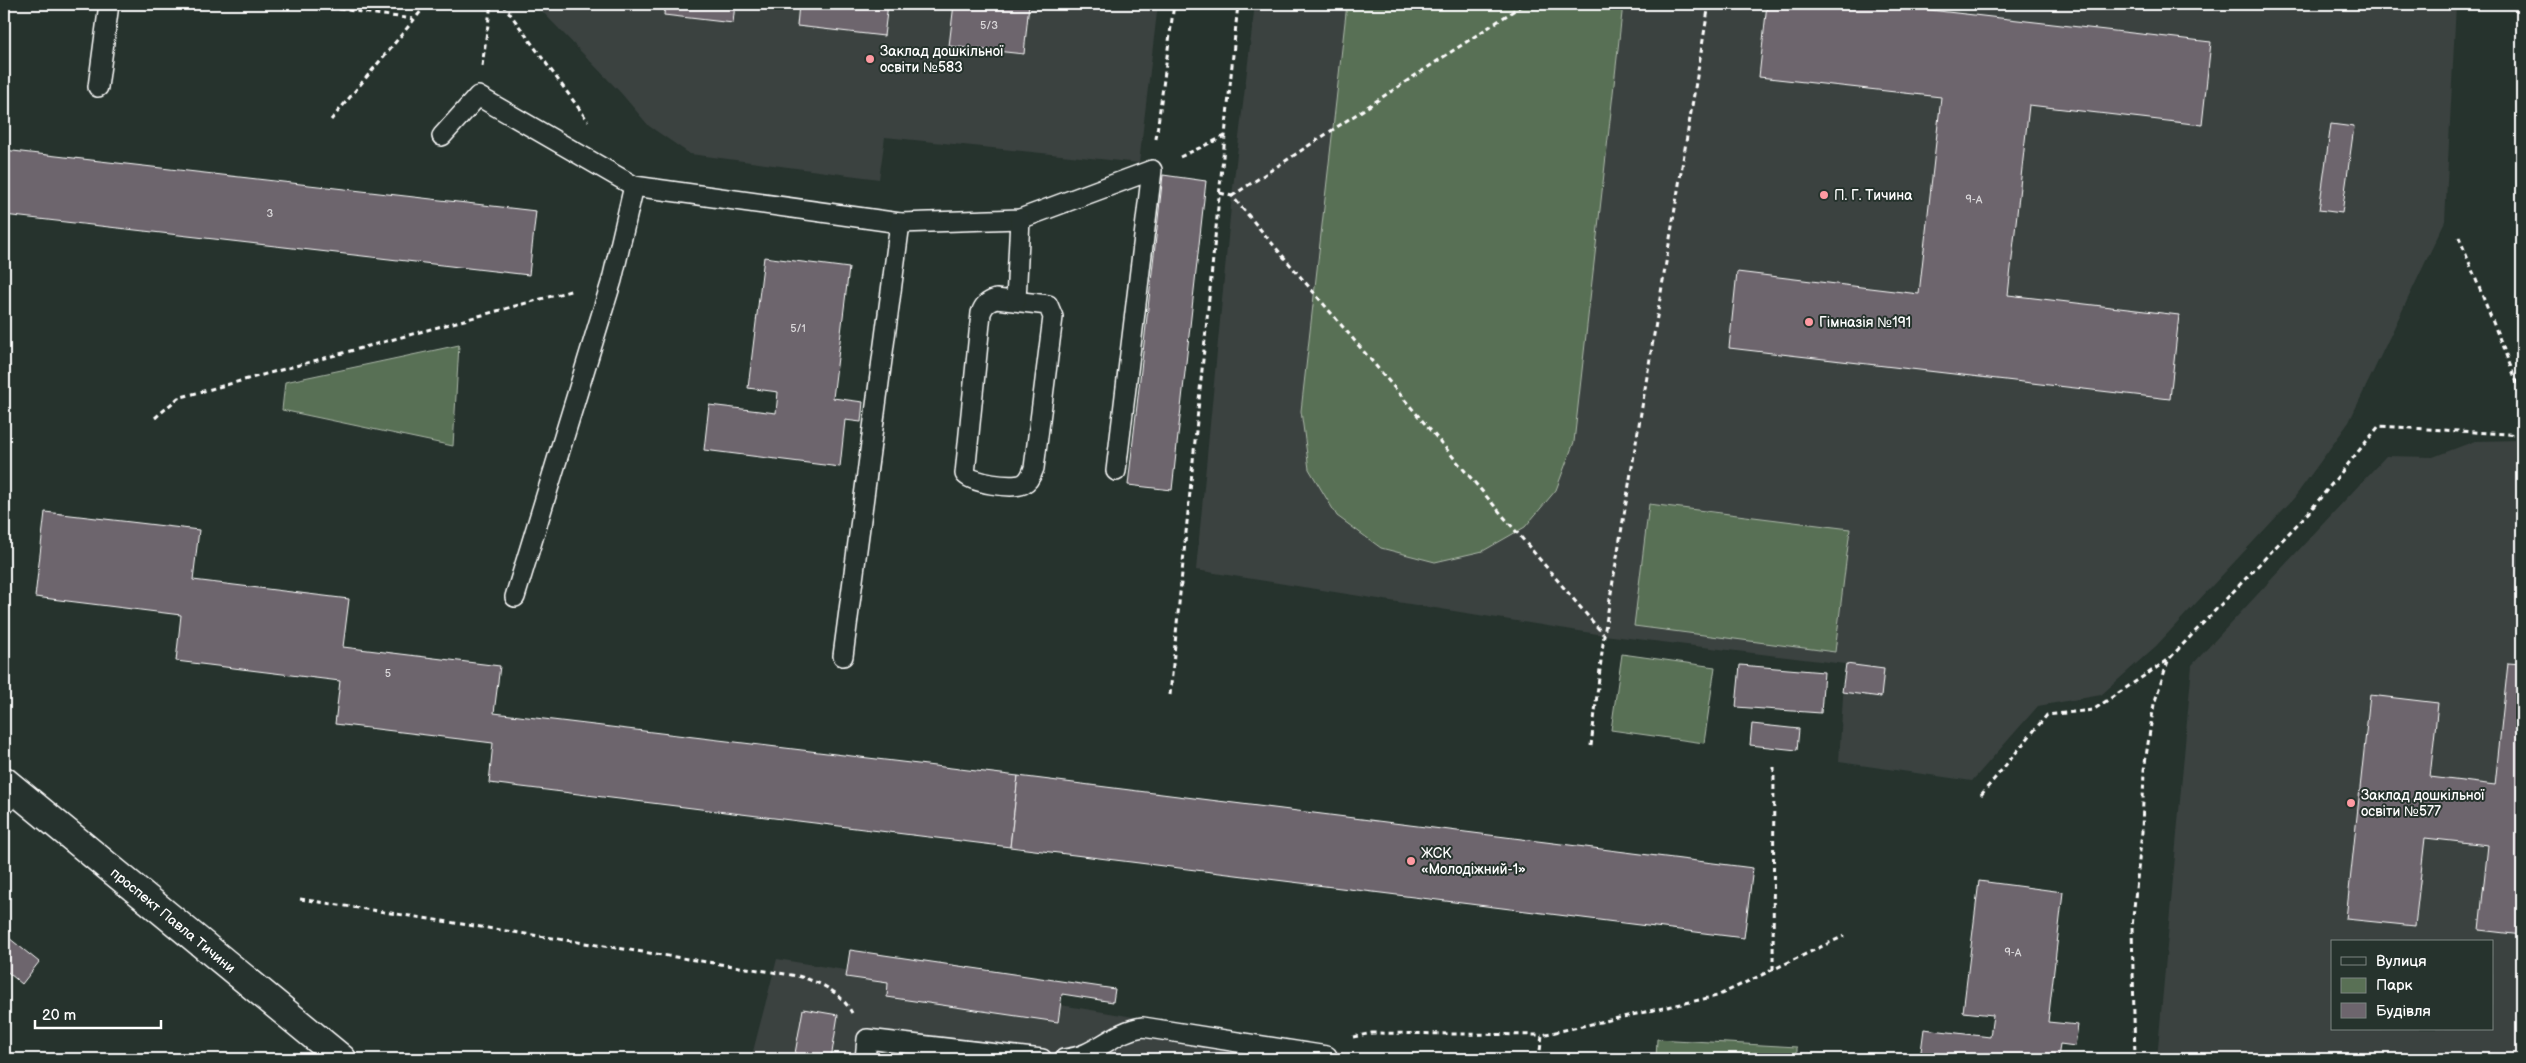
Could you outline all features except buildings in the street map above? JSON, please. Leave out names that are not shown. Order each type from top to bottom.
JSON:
[{"type":"street","name":"проспект Павла Тичини","points":[[8,792],[342,1059]]},
{"type":"lane","points":[[98,87],[109,4]]},
{"type":"lane","points":[[442,136],[478,96],[634,186],[900,223],[1020,219],[1152,170],[1116,471]]},
{"type":"lane","points":[[514,597],[612,280],[634,186]]},
{"type":"lane","points":[[1016,300],[1020,219]]},
{"type":"lane","points":[[843,656],[900,223]]},
{"type":"lane","points":[[996,299],[1016,300],[1048,305],[1053,317],[1034,468],[1031,477],[1024,484],[1016,486],[969,479],[965,474],[983,306],[988,301],[996,299]]},
{"type":"lane","points":[[1064,1059],[1080,1058],[1130,1029],[1143,1027],[1327,1058]]},
{"type":"lane","points":[[865,1059],[867,1039],[1042,1059]]},
{"type":"path","points":[[303,4],[413,19]]},
{"type":"path","points":[[331,120],[427,4]]},
{"type":"path","points":[[478,96],[491,4]]},
{"type":"path","points":[[503,4],[588,122]]},
{"type":"path","points":[[1152,170],[1174,4]]},
{"type":"path","points":[[1170,694],[1238,4]]},
{"type":"path","points":[[1232,196],[1524,4]]},
{"type":"path","points":[[1592,746],[1604,635],[1708,4]]},
{"type":"path","points":[[1152,170],[1225,136]]},
{"type":"path","points":[[1220,193],[1232,196],[1604,635]]},
{"type":"path","points":[[2459,237],[2522,395]]},
{"type":"path","points":[[155,418],[178,398],[612,280]]},
{"type":"path","points":[[1981,795],[2047,715],[2092,710],[2168,660],[2309,512],[2379,426],[2522,435]]},
{"type":"path","points":[[2136,1059],[2132,927],[2142,832],[2144,770],[2154,704],[2168,660]]},
{"type":"path","points":[[1774,768],[1774,970]]},
{"type":"path","points":[[300,899],[798,976],[815,981],[834,991],[849,1008],[867,1039]]},
{"type":"path","points":[[1327,1058],[1350,1038],[1361,1034],[1542,1035],[1717,996],[1844,936]]},
{"type":"path","points":[[1539,1059],[1542,1035]]},
{"type":"shaded area","name":"Заклад дошкільної освіти №583","points":[[535,4],[1158,4],[1139,163],[885,137],[879,179],[690,154],[649,126],[621,93]]},
{"type":"shaded area","name":"Гімназія №191","points":[[1255,4],[2456,4],[2445,221],[2349,422],[2294,498],[2156,646],[2101,695],[2038,706],[1972,781],[1839,762],[1845,664],[1604,635],[1196,570],[1232,196]]},
{"type":"shaded area","name":"Заклад дошкільної освіти №577","points":[[2522,440],[2522,1059],[2157,1059],[2192,665],[2386,456],[2433,457],[2475,441]]},
{"type":"shaded area","points":[[777,959],[1343,1051],[1342,1059],[751,1059]]},
{"type":"green space","points":[[1347,4],[1623,4],[1574,442],[1556,490],[1525,527],[1483,551],[1435,562],[1381,548],[1337,516],[1309,469],[1301,411]]},
{"type":"green space","points":[[459,345],[453,446],[282,410],[285,382]]},
{"type":"green space","points":[[1649,504],[1850,529],[1835,652],[1634,626]]},
{"type":"green space","points":[[1622,654],[1715,667],[1704,743],[1611,730]]},
{"type":"green space","points":[[1657,1039],[1797,1047],[1797,1059],[1656,1059]]},
{"type":"place","name":"Заклад дошкільної освіти №583","points":[[870,59]]},
{"type":"place","name":"П. Г. Тичина","points":[[1824,195]]},
{"type":"place","name":"Гімназія №191","points":[[1809,322]]},
{"type":"place","name":"Заклад дошкільної освіти №577","points":[[2351,803]]},
{"type":"place","name":"ЖСК «Молодіжний-1»","points":[[1411,861]]}]
